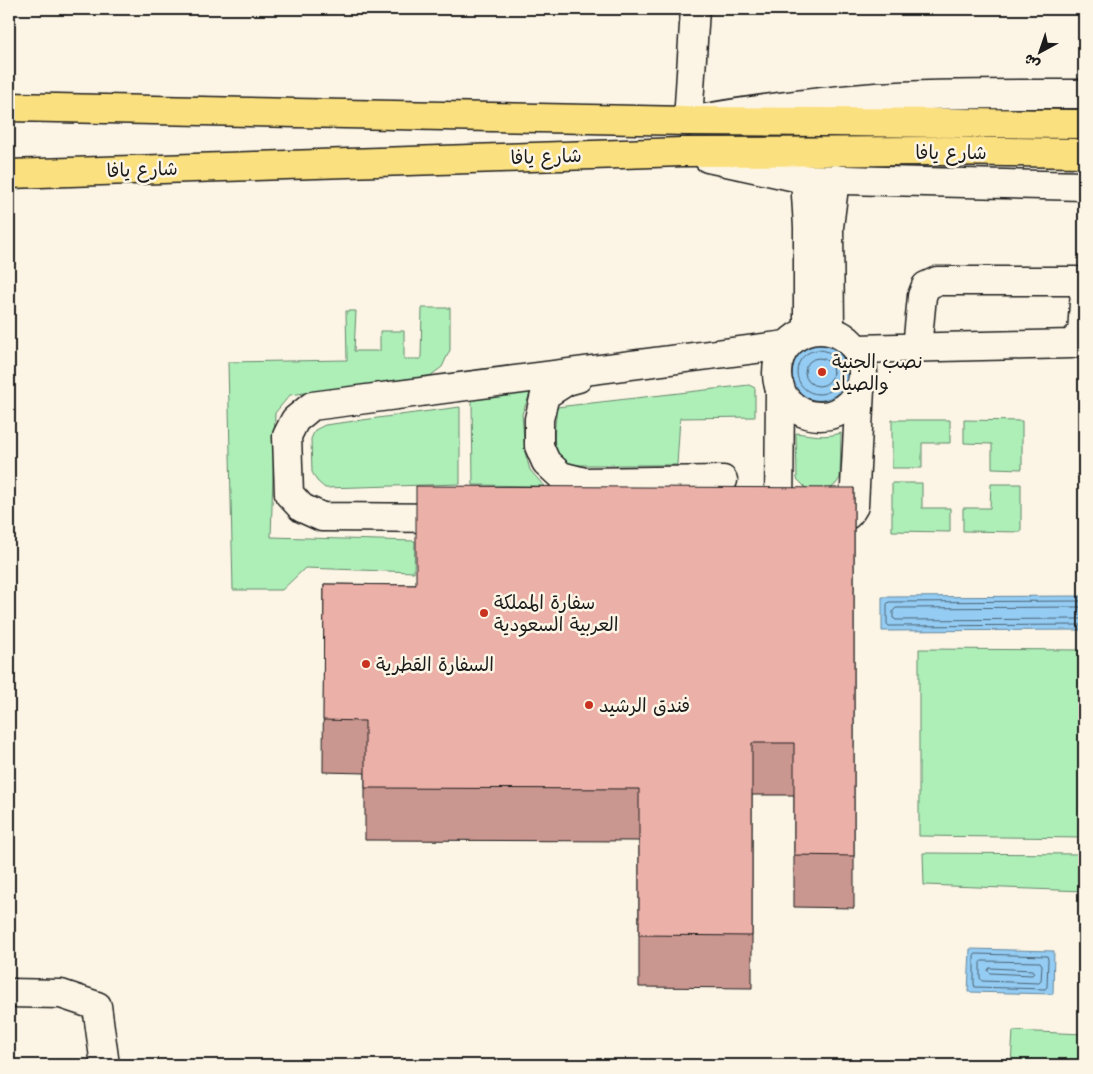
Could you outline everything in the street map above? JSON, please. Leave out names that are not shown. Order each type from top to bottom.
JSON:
[{"type":"highway","name":"شارع يافا","points":[[9,107],[688,121],[1084,124]]},
{"type":"highway","name":"شارع يافا","points":[[9,174],[682,152],[951,151],[1084,153]]},
{"type":"lane","points":[[695,9],[688,121],[814,102],[878,97],[1084,94]]},
{"type":"lane","points":[[682,152],[806,179],[1084,186]]},
{"type":"lane","points":[[806,179],[808,336]]},
{"type":"lane","points":[[835,179],[829,227],[808,336],[779,358],[777,373],[780,387],[786,520],[839,520],[849,514],[854,506],[860,389]]},
{"type":"lane","points":[[917,348],[922,296],[926,286],[937,281],[1076,281],[1082,286],[1084,294]]},
{"type":"lane","points":[[856,349],[1071,344],[1083,334],[1084,303]]},
{"type":"lane","points":[[481,518],[322,517],[302,508],[289,494],[287,436],[295,420],[312,406],[623,366],[808,336],[841,335],[856,349],[862,362],[864,376],[853,402],[841,411],[827,416],[812,415],[798,410],[787,400],[780,387]]},
{"type":"lane","points":[[623,366],[567,380],[546,395],[539,419],[539,446],[546,462],[561,476],[586,482],[723,480]]},
{"type":"lane","points":[[9,993],[62,994],[97,1006],[105,1065]]},
{"type":"green space","points":[[422,308],[450,308],[450,350],[442,367],[430,376],[290,395],[275,413],[271,537],[415,541],[414,572],[305,568],[282,590],[233,590],[228,362],[347,360],[346,311],[356,311],[354,351],[380,351],[380,331],[404,331],[404,359],[421,359]]},
{"type":"green space","points":[[749,385],[755,388],[755,417],[680,418],[677,465],[571,465],[561,459],[556,449],[554,434],[557,407]]},
{"type":"green space","points":[[531,391],[522,414],[525,452],[530,470],[544,486],[473,485],[472,400]]},
{"type":"green space","points":[[460,407],[460,484],[325,488],[317,481],[312,472],[311,439],[315,430],[325,425]]},
{"type":"green space","points":[[892,420],[950,420],[950,443],[922,443],[922,468],[892,468]]},
{"type":"green space","points":[[964,420],[1022,421],[1022,469],[992,468],[992,444],[964,443]]},
{"type":"green space","points":[[796,433],[824,436],[841,433],[840,478],[830,489],[808,490],[797,479]]},
{"type":"green space","points":[[892,483],[922,483],[922,508],[950,508],[950,532],[892,531]]},
{"type":"green space","points":[[991,484],[1021,484],[1021,532],[963,531],[963,508],[990,508]]},
{"type":"green space","points":[[919,649],[1084,650],[1084,838],[919,836]]},
{"type":"green space","points":[[923,853],[1084,854],[1084,891],[924,885]]},
{"type":"green space","points":[[1013,1031],[1084,1034],[1084,1065],[1011,1065]]},
{"type":"water","points":[[819,339],[832,342],[842,349],[849,359],[852,372],[849,385],[842,395],[832,402],[819,405],[806,402],[796,395],[789,385],[786,372],[789,359],[796,349],[806,342]]},
{"type":"water","points":[[1082,596],[1083,630],[882,631],[882,597]]},
{"type":"water","points":[[970,949],[1054,951],[1053,994],[968,992]]},
{"type":"building","name":"فندق الرشيد","points":[[416,486],[854,488],[854,856],[794,855],[794,743],[752,743],[752,936],[639,935],[639,789],[365,788],[365,721],[323,720],[324,584],[416,585]]},
{"type":"place","name":"نصب الجنية والصياد","points":[[822,372]]},
{"type":"place","name":"سفارة المملكة العربية السعودية","points":[[484,613]]},
{"type":"place","name":"السفارة القطرية","points":[[366,664]]},
{"type":"place","name":"فندق الرشيد","points":[[589,705]]}]
